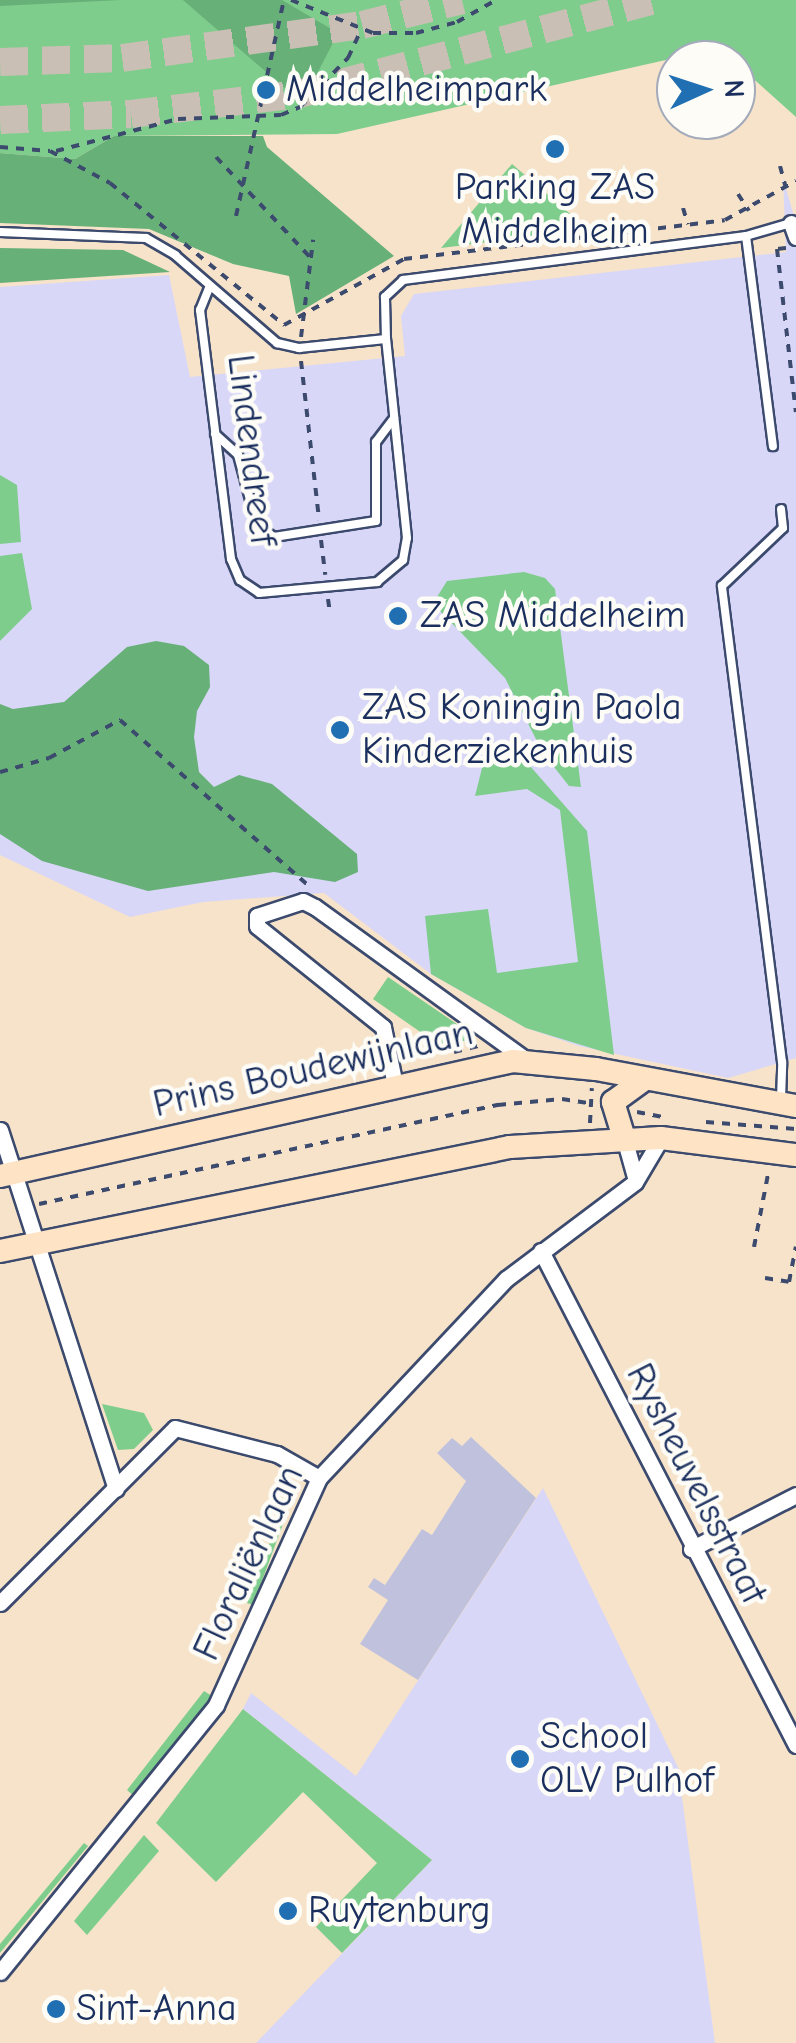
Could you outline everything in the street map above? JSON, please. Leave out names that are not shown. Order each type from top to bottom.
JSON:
[{"type":"main road","name":"Prins Boudewijnlaan","points":[[6,1174],[395,1085],[526,1060],[788,1105]]},
{"type":"main road","points":[[624,1138],[614,1108],[626,1087],[643,1080]]},
{"type":"main road","points":[[0,1252],[460,1156],[624,1138],[664,1128],[696,1131],[796,1155]]},
{"type":"street","points":[[395,1085],[382,1027],[258,926],[266,910],[303,902],[315,906],[526,1060]]},
{"type":"street","name":"Floraliënlaan","points":[[0,1972],[216,1705],[319,1478],[506,1280],[635,1177],[664,1128]]},
{"type":"street","points":[[0,1130],[6,1174],[24,1208],[116,1489]]},
{"type":"street","points":[[624,1138],[635,1177]]},
{"type":"street","name":"Rysheuvelsstraat","points":[[542,1251],[691,1549],[796,1745]]},
{"type":"street","points":[[0,1603],[175,1428],[277,1454],[319,1478]]},
{"type":"street","points":[[691,1549],[796,1495]]},
{"type":"lane","name":"Lindendreef","points":[[209,288],[200,310],[231,559],[240,580],[271,595],[377,582],[403,560],[407,538],[386,339],[386,297],[404,280],[746,236],[795,225]]},
{"type":"lane","name":"Lindendreef","points":[[0,232],[146,238],[277,343],[299,348],[386,339]]},
{"type":"lane","points":[[746,236],[773,446]]},
{"type":"lane","points":[[215,434],[238,455],[260,532],[320,531],[368,526],[378,517],[376,442],[394,418]]},
{"type":"lane","points":[[781,509],[783,528],[722,586],[788,1105]]},
{"type":"path","points":[[236,216],[288,0],[361,30],[416,33],[457,22],[496,0]]},
{"type":"path","points":[[0,147],[53,152],[178,120],[280,115],[300,107],[348,58],[361,30]]},
{"type":"path","points":[[53,152],[148,209],[276,321],[292,325],[380,268],[414,256],[688,224],[749,212],[796,181]]},
{"type":"path","points":[[216,157],[310,257]]},
{"type":"path","points":[[780,166],[786,188]]},
{"type":"path","points":[[738,194],[749,212]]},
{"type":"path","points":[[684,208],[688,224]]},
{"type":"path","points":[[313,240],[299,348],[330,614]]},
{"type":"path","points":[[796,247],[777,248],[796,412]]},
{"type":"path","points":[[0,772],[49,758],[120,720],[313,890],[315,906]]},
{"type":"path","points":[[589,1139],[596,1069]]},
{"type":"path","points":[[24,1208],[498,1104],[590,1103],[664,1128]]},
{"type":"path","points":[[696,1131],[796,1129]]},
{"type":"path","points":[[754,1246],[770,1164]]},
{"type":"path","points":[[765,1278],[790,1282],[796,1247]]},
{"type":"shaded area","name":"ZAS Middelheim","points":[[783,178],[796,223],[796,1058],[728,1078],[579,1046],[526,1028],[431,974],[324,893],[203,902],[130,917],[0,855],[0,287],[169,275],[190,377],[405,356],[401,316],[414,294],[786,252]]},
{"type":"shaded area","points":[[471,1437],[536,1498],[418,1680],[360,1644],[388,1600],[368,1587],[374,1578],[385,1585],[422,1529],[432,1535],[466,1481],[437,1453],[452,1438],[462,1446]]},
{"type":"shaded area","name":"School OLV Pulhof","points":[[543,1488],[687,1786],[681,1790],[715,2043],[256,2043],[432,1860],[243,1709],[251,1693],[356,1776]]},
{"type":"green space","name":"Middelheimpark","points":[[0,0],[796,0],[796,117],[756,81],[756,40],[656,40],[656,62],[337,134],[114,136],[75,159],[0,153]]},
{"type":"green space","points":[[0,0],[121,0],[0,6]]},
{"type":"green space","points":[[183,0],[282,0],[338,33],[302,103]]},
{"type":"green space","points":[[114,136],[263,136],[267,147],[394,256],[296,314],[289,276],[233,264],[149,229],[0,223],[0,153],[75,159]]},
{"type":"green space","points":[[512,164],[589,230],[441,248]]},
{"type":"green space","points":[[0,248],[123,250],[170,272],[0,283]]},
{"type":"green space","points":[[0,475],[17,485],[21,542],[0,544]]},
{"type":"green space","points":[[22,553],[32,609],[0,641],[0,556]]},
{"type":"green space","points":[[524,572],[545,578],[555,589],[581,787],[569,786],[543,753],[505,678],[438,609],[437,597],[447,581]]},
{"type":"green space","points":[[156,641],[184,646],[209,665],[210,687],[197,711],[194,737],[199,772],[214,787],[239,775],[272,784],[357,854],[358,872],[335,882],[274,872],[148,891],[42,861],[0,834],[0,704],[13,709],[64,702],[127,647]]},
{"type":"green space","points":[[502,756],[523,758],[587,831],[614,1055],[526,1028],[431,974],[425,916],[488,909],[497,973],[578,962],[560,810],[527,789],[475,796],[482,768]]},
{"type":"green space","points":[[388,977],[470,1033],[470,1040],[439,1045],[373,999]]},
{"type":"green space","points":[[102,1404],[144,1413],[153,1430],[134,1449],[118,1450]]},
{"type":"green space","points":[[281,1513],[286,1516],[253,1605],[247,1603]]},
{"type":"green space","points":[[204,1691],[212,1696],[135,1797],[127,1790]]},
{"type":"green space","points":[[243,1709],[432,1860],[342,1953],[316,1927],[377,1863],[303,1792],[216,1882],[156,1823]]},
{"type":"green space","points":[[144,1835],[159,1851],[87,1935],[74,1921]]},
{"type":"green space","points":[[84,1843],[88,1846],[0,1953],[0,1944]]},
{"type":"tunnel","points":[[0,62],[122,58],[362,25],[462,0]]},
{"type":"tunnel","points":[[0,120],[131,114],[299,94],[655,0]]},
{"type":"place","name":"Middelheimpark","points":[[266,90]]},
{"type":"place","name":"Parking ZAS Middelheim","points":[[555,149]]},
{"type":"place","name":"ZAS Middelheim","points":[[398,616]]},
{"type":"place","name":"ZAS Koningin Paola Kinderziekenhuis","points":[[340,730]]},
{"type":"place","name":"School OLV Pulhof","points":[[520,1759]]},
{"type":"place","name":"Ruytenburg","points":[[288,1911]]},
{"type":"place","name":"Sint-Anna","points":[[56,2009]]}]
